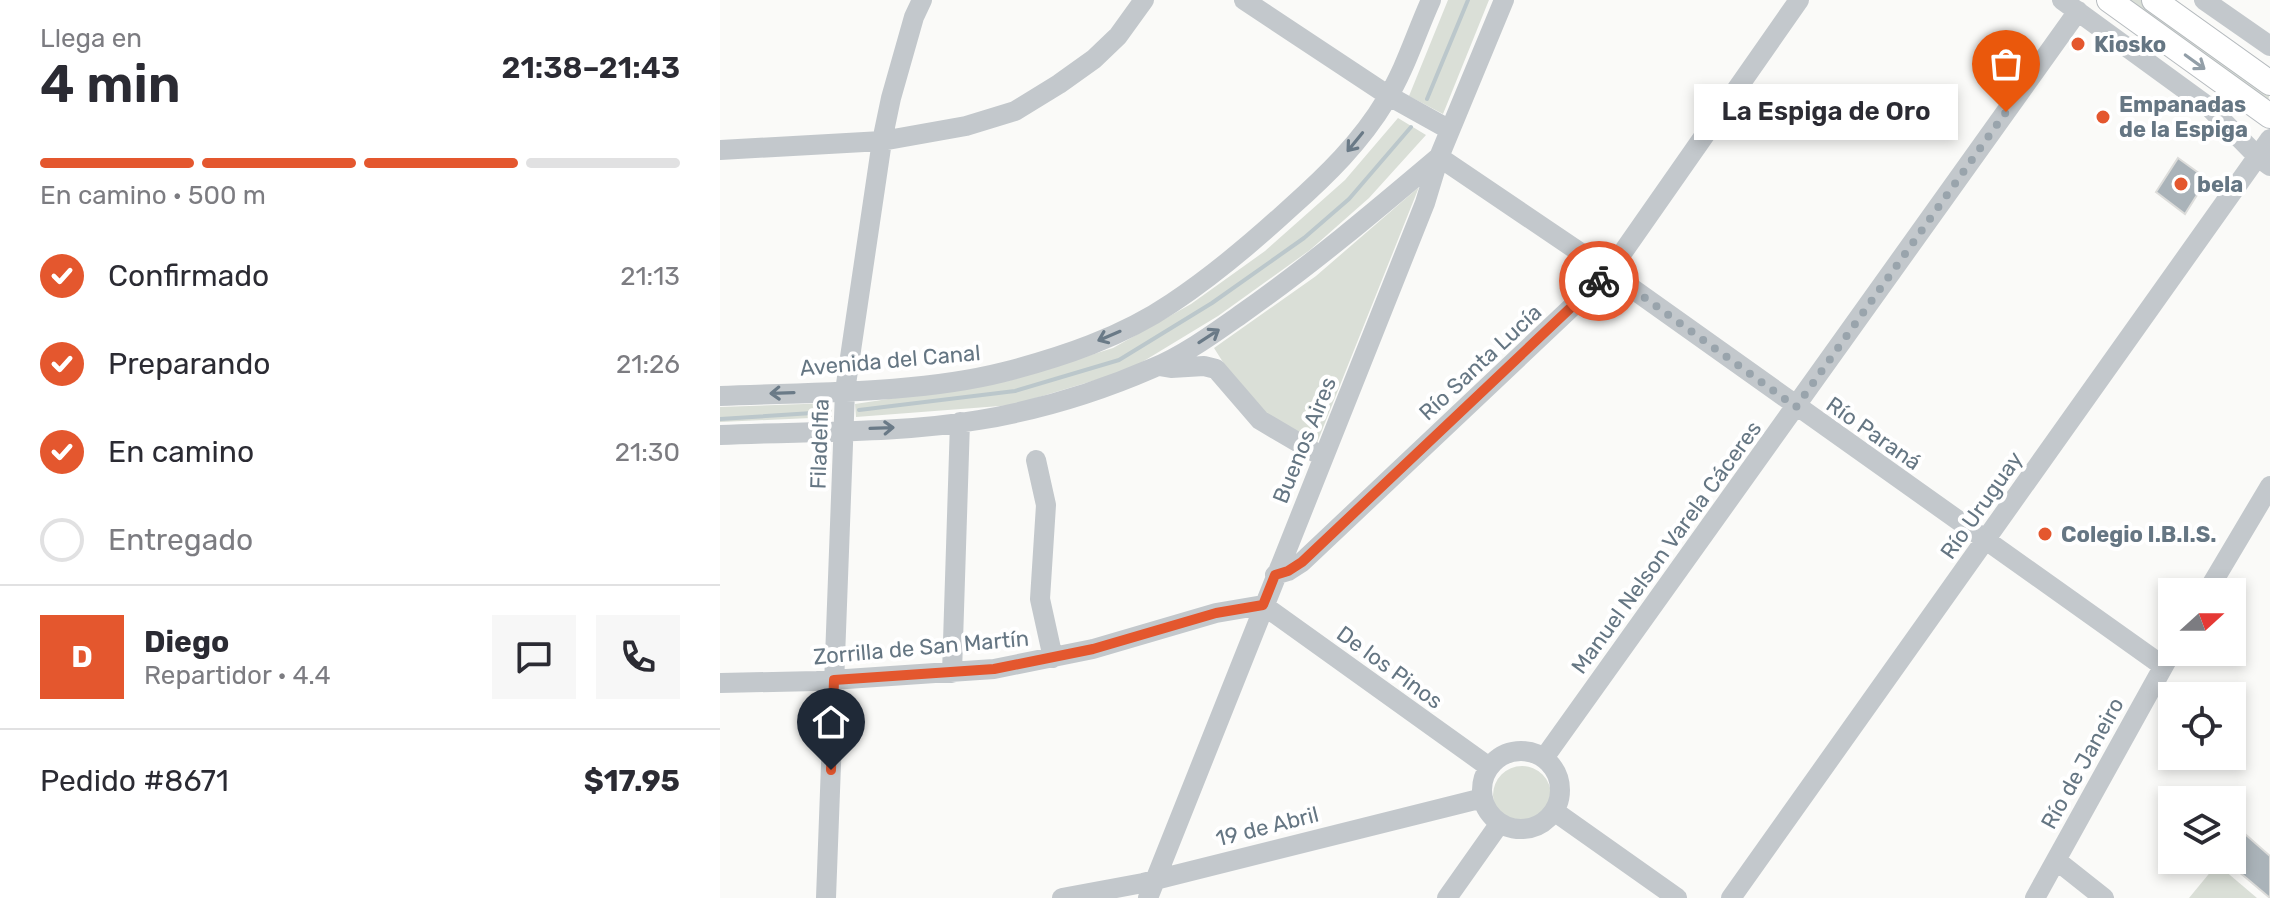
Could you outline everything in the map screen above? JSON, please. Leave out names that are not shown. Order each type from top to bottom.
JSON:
[{"type":"main road","points":[[2109,0],[2270,116]]},
{"type":"main road","points":[[2154,0],[2270,83]]},
{"type":"street","name":"Filadelfia","points":[[826,898],[845,391],[882,141],[906,44],[922,0]]},
{"type":"street","points":[[720,150],[882,141],[966,126],[1015,111],[1094,59],[1118,36],[1144,0]]},
{"type":"street","points":[[1244,0],[1389,96],[1450,130]]},
{"type":"street","name":"Avenida del Canal","points":[[720,396],[941,383],[1002,372],[1061,355],[1115,334],[1171,304],[1254,241],[1339,163],[1389,96],[1431,0]]},
{"type":"street","name":"Buenos Aires","points":[[1148,898],[1425,203],[1439,157],[1504,0]]},
{"type":"street","name":"Río Santa Lucía","points":[[1275,575],[1302,562],[1609,272],[1799,0]]},
{"type":"street","points":[[2204,0],[2270,46]]},
{"type":"street","points":[[2070,6],[2209,107],[2264,162]]},
{"type":"street","name":"Manuel Nelson Varela Cáceres","points":[[1544,758],[1796,407],[2070,6]]},
{"type":"street","name":"Río Uruguay","points":[[1731,898],[1985,540],[2264,162],[2270,139]]},
{"type":"street","points":[[720,435],[960,422],[1078,396],[1159,366],[1208,337],[1286,283],[1439,157]]},
{"type":"street","name":"Río Paraná","points":[[1439,157],[1609,272],[1985,540],[2158,652]]},
{"type":"street","points":[[1159,366],[1216,369],[1260,420],[1323,457]]},
{"type":"street","points":[[952,673],[960,422]]},
{"type":"street","points":[[1036,460],[1046,505],[1040,599],[1053,658]]},
{"type":"street","points":[[2215,578],[2270,486]]},
{"type":"street","name":"Zorrilla de San Martín","points":[[720,683],[834,680],[994,669],[1053,658],[1216,613],[1263,605]]},
{"type":"street","name":"De los Pinos","points":[[1263,605],[1489,767]]},
{"type":"street","name":"Río de Janeiro","points":[[2035,898],[2164,666]]},
{"type":"street","points":[[1533,752],[1544,758],[1558,777],[1561,788],[1554,811],[1546,820],[1524,830],[1500,823],[1492,817],[1483,798],[1484,777],[1489,767],[1509,753],[1533,752]]},
{"type":"street","name":"19 de Abril","points":[[1062,898],[1143,883],[1483,798]]},
{"type":"street","points":[[1554,811],[1677,898]]},
{"type":"street","points":[[1447,898],[1500,823]]},
{"type":"street","points":[[2056,860],[2104,898]]},
{"type":"shaded area","points":[[1448,0],[1489,0],[1443,114],[1409,96]]},
{"type":"shaded area","points":[[2125,0],[2144,0],[2270,90],[2268,102]]},
{"type":"shaded area","points":[[1398,118],[1426,135],[1369,198],[1310,250],[1218,316],[1129,370],[1013,405],[856,417],[855,404],[1008,381],[1113,348],[1191,304],[1265,251],[1345,180]]},
{"type":"shaded area","points":[[1419,187],[1315,448],[1256,414],[1214,348],[1316,276]]},
{"type":"shaded area","points":[[832,403],[832,417],[720,422],[720,407]]},
{"type":"shaded area","points":[[1522,766],[1543,774],[1551,795],[1543,816],[1522,824],[1501,816],[1493,795],[1501,774]]},
{"type":"shaded area","points":[[2209,874],[2229,874],[2257,898],[2189,898]]},
{"type":"building","points":[[2178,158],[2207,179],[2185,214],[2156,192]]},
{"type":"building","points":[[2246,835],[2270,856],[2270,898],[2242,874],[2246,874]]},
{"type":"waterway","points":[[1427,99],[1468,0]]},
{"type":"waterway","points":[[859,410],[1015,391],[1119,360],[1212,303],[1304,238],[1349,199],[1411,127]]},
{"type":"waterway","points":[[720,419],[828,412]]},
{"type":"way so far","points":[[1599,281],[1609,272],[1796,407],[2006,112]]},
{"type":"place","name":"Kiosko","points":[[2078,44]]},
{"type":"place","name":"La Espiga de Oro","points":[[2006,112]]},
{"type":"place","name":"Empanadas de la Espiga","points":[[2103,117]]},
{"type":"place","name":"bela","points":[[2181,184]]},
{"type":"place","name":"Colegio I.B.I.S.","points":[[2045,534]]},
{"type":"route","points":[[831,770],[834,680],[994,669],[1093,649],[1216,613],[1263,605],[1275,575],[1302,562],[1599,281]]}]
